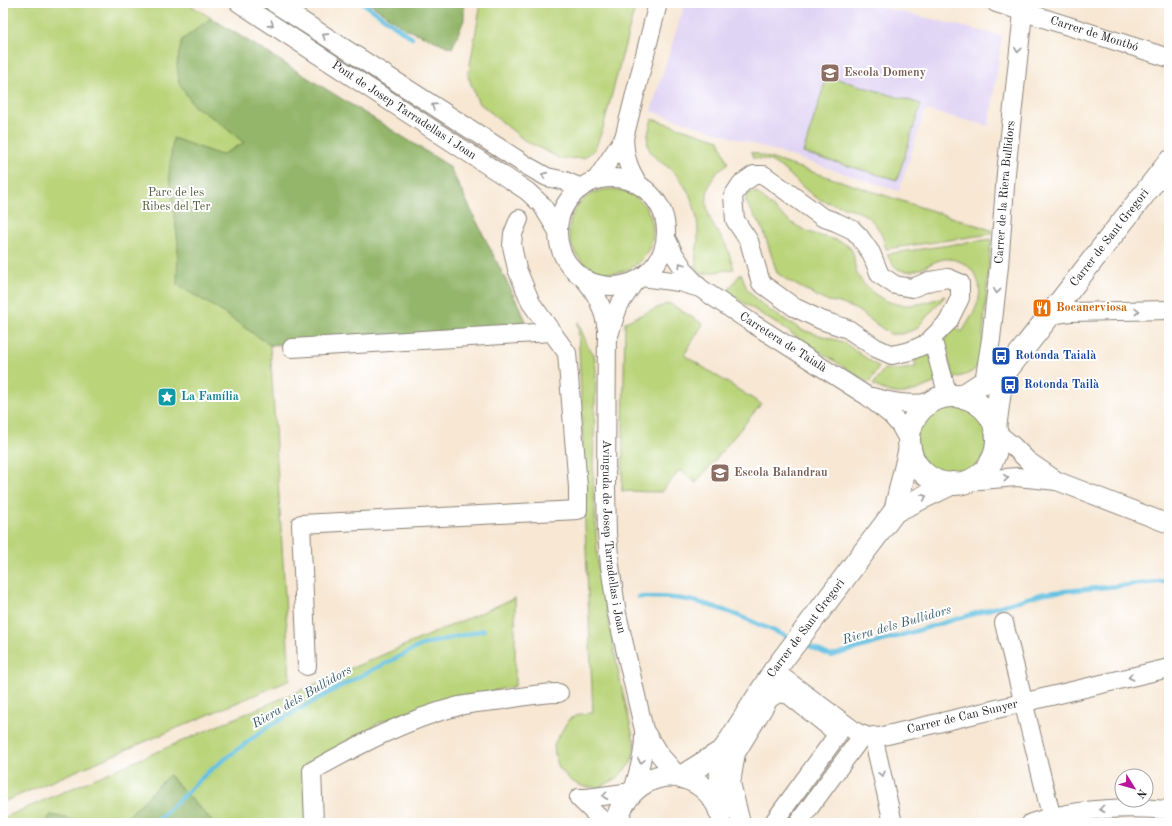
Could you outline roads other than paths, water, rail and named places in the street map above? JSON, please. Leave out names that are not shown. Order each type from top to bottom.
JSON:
[{"type":"main road","name":"Carrer de Sant Gregori","points":[[995,430],[1001,383],[1007,370],[1169,162]]},
{"type":"main road","name":"Carrer de Sant Gregori","points":[[946,399],[1007,370]]},
{"type":"main road","points":[[946,399],[974,402],[984,409],[992,421],[995,430],[996,444],[993,458],[984,470],[976,476],[960,482],[944,483],[934,480],[924,473],[916,464],[909,445],[910,431],[918,413],[946,399]]},
{"type":"main road","name":"Carrer de Sant Gregori","points":[[722,817],[721,765],[724,750],[778,665],[895,511],[909,445]]},
{"type":"main road","name":"Carrer de Sant Gregori","points":[[895,511],[960,482]]},
{"type":"main road","name":"Carrer de Sant Gregori","points":[[680,777],[724,750]]},
{"type":"main road","points":[[616,823],[618,813],[632,792],[641,785],[663,776],[680,777],[693,781],[706,790],[715,801],[722,817]]},
{"type":"street","name":"Pont de Josep Tarradellas i Joan","points":[[239,3],[527,191],[542,205],[557,230]]},
{"type":"street","name":"Pont de Josep Tarradellas i Joan","points":[[274,3],[529,167],[547,177],[588,184]]},
{"type":"street","points":[[624,138],[588,184],[571,196],[564,206],[559,218],[557,230],[559,246],[571,269],[584,279],[601,286],[610,287],[627,284],[639,279],[648,272],[658,260],[666,238],[665,222],[660,207],[654,198],[639,185],[627,163],[624,138],[658,3]]},
{"type":"street","name":"Carrer de Montbó","points":[[996,3],[1023,7],[1169,58]]},
{"type":"street","name":"Carrer de la Riera Bullidors","points":[[984,382],[991,339],[999,266],[1006,173],[1023,7]]},
{"type":"street","points":[[754,175],[764,176],[822,217],[853,230],[871,253],[880,275],[895,285],[912,288],[930,281],[948,278],[960,282],[960,298],[948,322],[932,338],[926,344],[910,351],[892,355],[876,348],[848,329],[821,320],[794,307],[762,283],[749,241],[735,220],[733,196],[741,184],[754,175]]},
{"type":"street","points":[[588,184],[613,178],[622,179],[639,185]]},
{"type":"street","points":[[307,666],[301,524],[578,510],[578,488],[567,353],[531,303],[517,269],[512,246],[513,234],[519,219]]},
{"type":"street","name":"Carretera de Taialà","points":[[666,238],[687,274],[700,288],[867,396],[891,415],[900,425],[909,445]]},
{"type":"street","name":"Avinguda de Josep Tarradellas i Joan","points":[[584,279],[596,296],[605,320],[608,340],[606,488],[607,533],[610,566],[617,614],[644,730],[645,744],[641,764],[632,792]]},
{"type":"street","name":"Carretera de Taialà","points":[[639,279],[679,282],[700,288]]},
{"type":"street","name":"Avinguda de Josep Tarradellas i Joan","points":[[608,340],[619,305],[639,279]]},
{"type":"street","points":[[1050,315],[1070,312],[1169,310]]},
{"type":"street","points":[[292,348],[552,332]]},
{"type":"street","points":[[932,338],[946,399]]},
{"type":"street","name":"Carretera de Taialà","points":[[867,396],[894,403],[911,404],[946,399]]},
{"type":"street","points":[[995,430],[1028,461],[1057,481],[1169,524]]},
{"type":"street","points":[[960,482],[1017,477],[1057,481]]},
{"type":"street","points":[[1004,624],[1052,820]]},
{"type":"street","points":[[778,665],[847,726],[868,736],[893,823]]},
{"type":"street","name":"Carrer de Can Sunyer","points":[[868,736],[879,737],[1169,668]]},
{"type":"street","points":[[314,823],[312,772],[338,757],[418,719],[460,706],[559,692]]},
{"type":"street","points":[[741,823],[731,783],[736,753],[769,699],[778,693],[789,695],[838,734],[773,823]]},
{"type":"street","name":"Avinguda de Josep Tarradellas i Joan","points":[[644,730],[659,754],[680,777]]},
{"type":"street","points":[[798,823],[868,736]]},
{"type":"street","points":[[605,823],[579,798],[632,792]]},
{"type":"street","points":[[1031,823],[1052,820],[1077,813],[1120,808],[1169,810]]},
{"type":"waterway","points":[[363,3],[412,38]]},
{"type":"waterway","name":"Riera dels Bullidors","points":[[803,643],[831,656],[1045,593],[1169,581]]},
{"type":"waterway","name":"Riera dels Bullidors","points":[[639,597],[673,598],[703,603],[790,638]]},
{"type":"waterway","name":"Riera dels Bullidors","points":[[155,823],[208,772],[266,728],[337,688],[422,645],[484,630]]},
{"type":"place","name":"Escola Domeny","points":[[830,73]]},
{"type":"place","name":"Bocanerviosa","points":[[1042,308]]},
{"type":"place","name":"Rotonda Taialà","points":[[1001,356]]},
{"type":"place","name":"Rotonda Tailà","points":[[1010,385]]},
{"type":"place","name":"La Família","points":[[167,397]]},
{"type":"place","name":"Escola Balandrau","points":[[720,473]]},
{"type":"park label","name":"Parc de les Ribes del Ter","points":[[176,200]]}]
